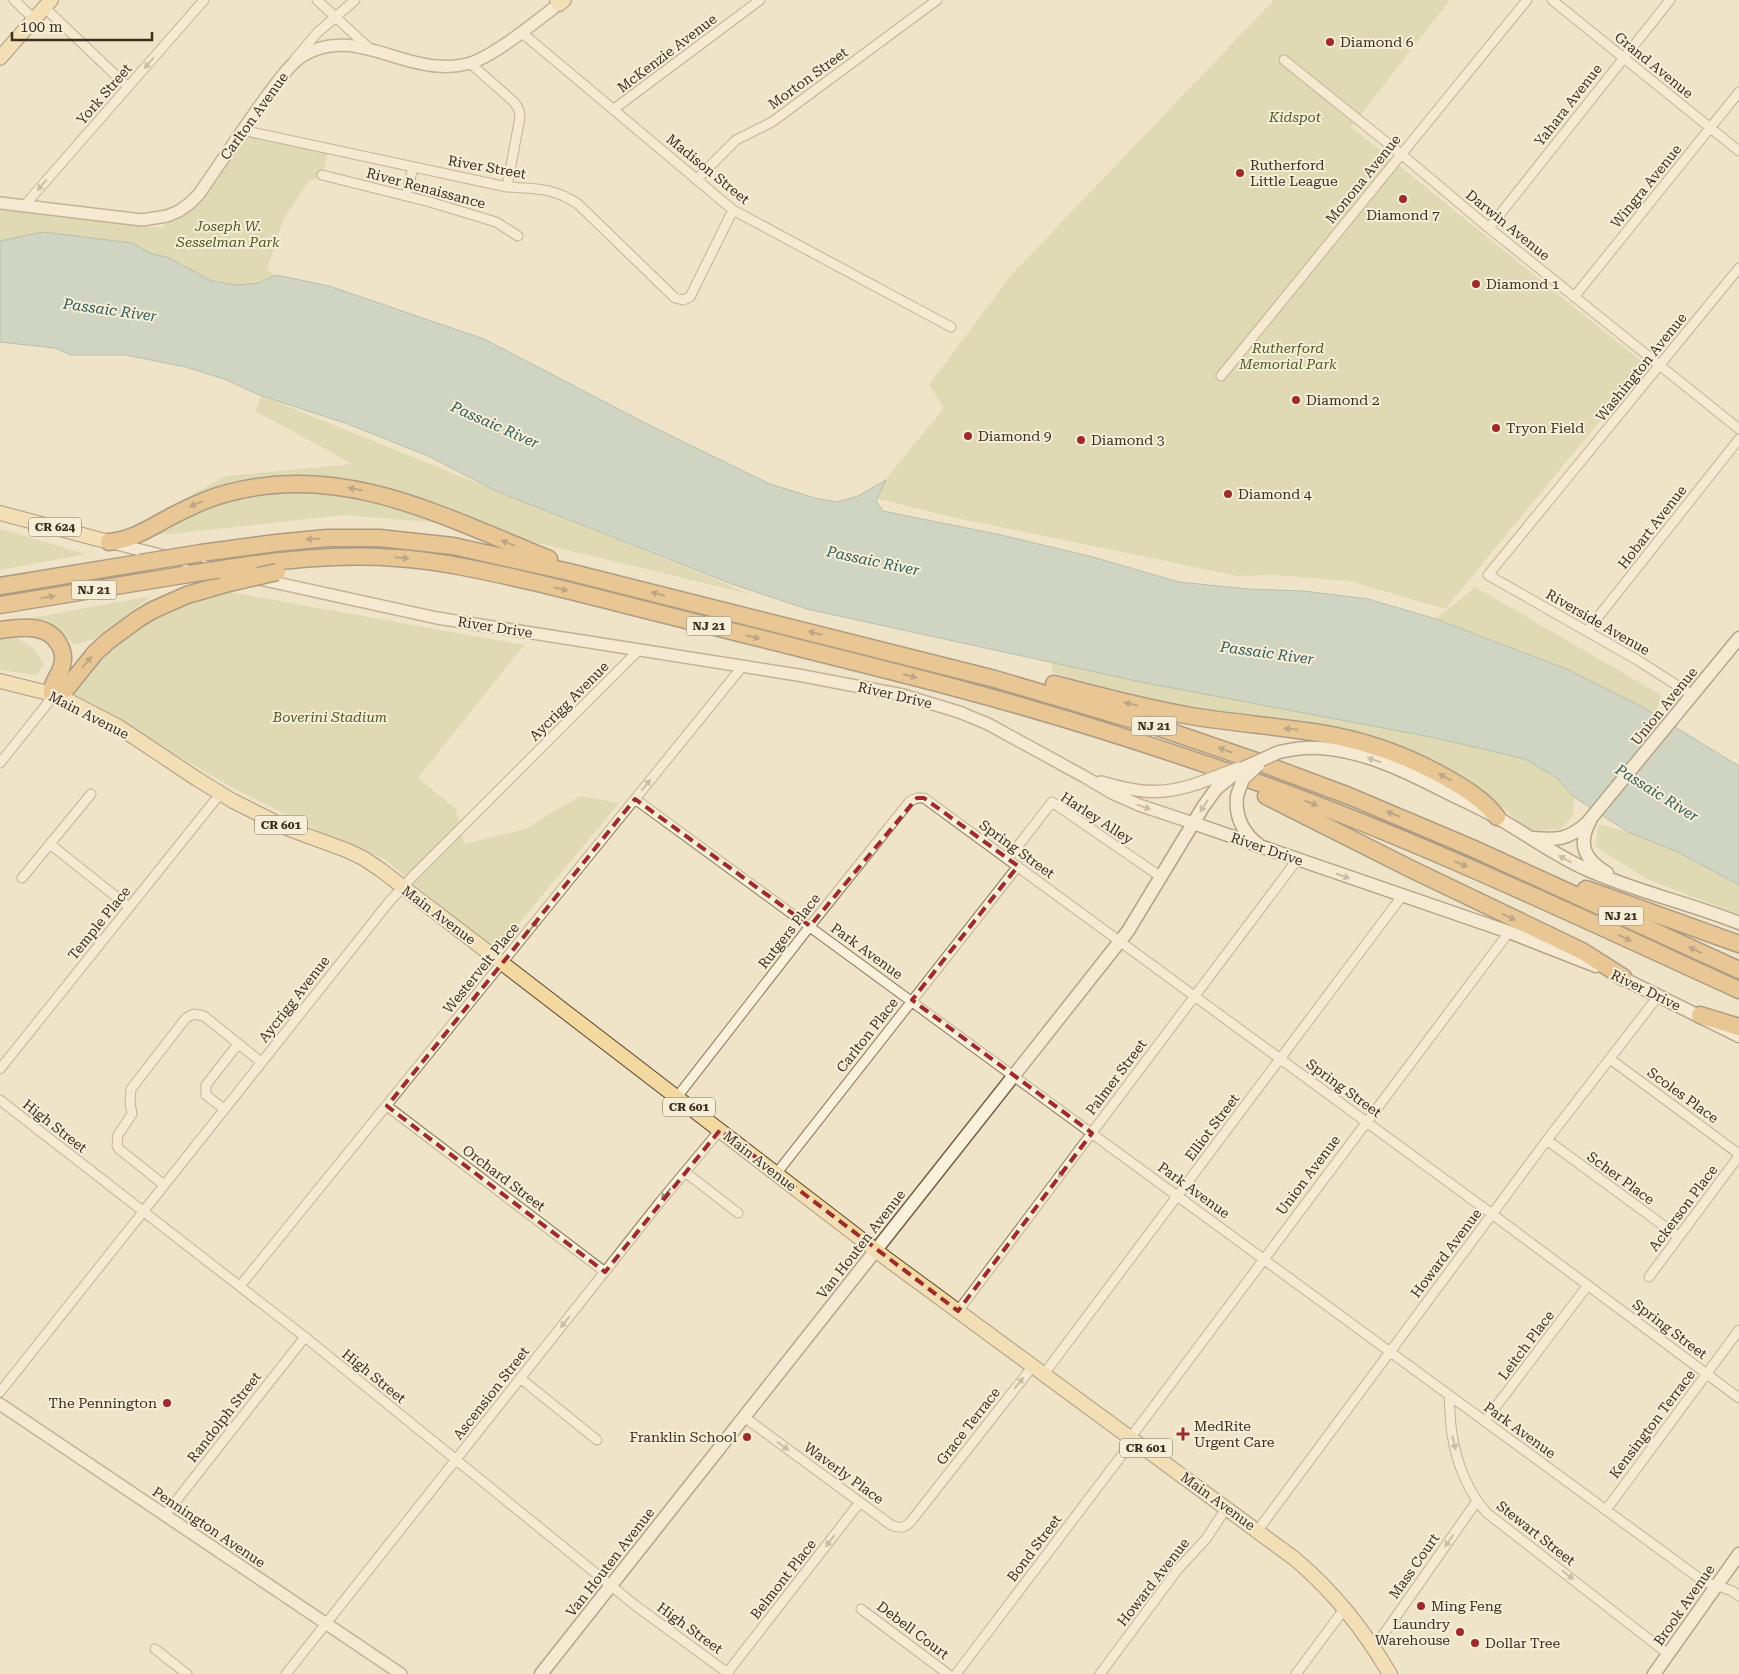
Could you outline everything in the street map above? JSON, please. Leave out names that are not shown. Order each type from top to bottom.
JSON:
[{"type":"highway","points":[[109,542],[136,536],[188,508],[226,493],[285,483],[321,484],[365,490],[398,499],[602,580]]},
{"type":"highway","name":"NJ 21","points":[[0,586],[201,553],[302,540],[387,539],[478,551],[863,645],[1027,688],[1133,719],[1221,748],[1349,796],[1503,862],[1739,970]]},
{"type":"highway","name":"NJ 21","points":[[0,605],[248,565],[328,557],[378,557],[450,565],[565,590],[957,688],[1183,757],[1286,793],[1418,846],[1739,990]]},
{"type":"highway","points":[[0,630],[34,628],[43,630],[57,641],[61,648],[62,665],[53,683],[52,694],[67,688],[82,667],[102,647],[138,619],[178,598],[225,584],[277,572],[378,557]]},
{"type":"highway","points":[[863,645],[993,668],[1160,710],[1207,719],[1320,733],[1355,741],[1407,759],[1441,774],[1477,797],[1497,817]]},
{"type":"highway","points":[[1183,757],[1285,805],[1427,877],[1582,952],[1623,978]]},
{"type":"highway","points":[[1503,862],[1562,880],[1739,944]]},
{"type":"highway","points":[[1700,1015],[1739,1027]]},
{"type":"main road","points":[[0,58],[48,4]]},
{"type":"main road","name":"River Drive","points":[[0,513],[109,542]]},
{"type":"main road","name":"Union Avenue","points":[[1593,816],[1739,638]]},
{"type":"main road","name":"Main Avenue","points":[[0,681],[52,694],[118,726],[220,794],[289,829],[317,838],[363,858],[875,1250],[1258,1530],[1314,1575],[1345,1608],[1390,1674]]},
{"type":"main road","name":"CR 624","points":[[1247,765],[1279,752],[1306,748],[1334,749],[1368,758],[1422,779],[1497,817],[1528,838],[1587,870],[1642,891],[1739,923]]},
{"type":"main road","points":[[1267,849],[1244,831],[1237,814],[1237,796],[1244,779],[1250,771],[1279,752]]},
{"type":"main road","name":"Van Houten Avenue","points":[[541,1674],[1128,931],[1216,789],[1230,776],[1247,765]]},
{"type":"main road","points":[[1528,838],[1557,840],[1565,838],[1580,829],[1593,816]]},
{"type":"main road","points":[[1593,816],[1583,841],[1587,856],[1600,869],[1642,891]]},
{"type":"main road","name":"River Drive","points":[[1193,824],[1509,932],[1623,978],[1739,1036]]},
{"type":"main road","name":"Brook Avenue","points":[[1654,1674],[1739,1554]]},
{"type":"street","points":[[14,0],[34,19]]},
{"type":"street","name":"York Street","points":[[24,206],[204,0]]},
{"type":"street","points":[[317,0],[370,49]]},
{"type":"street","points":[[287,69],[311,39],[355,0]]},
{"type":"street","name":"McKenzie Avenue","points":[[614,109],[760,0]]},
{"type":"street","name":"Morton Street","points":[[697,179],[736,140],[772,122],[937,0]]},
{"type":"street","name":"Monona Avenue","points":[[1221,376],[1527,0]]},
{"type":"street","name":"Grand Avenue","points":[[1552,0],[1739,150]]},
{"type":"street","name":"Yahara Avenue","points":[[1489,228],[1670,0]]},
{"type":"street","name":"Carlton Avenue","points":[[0,203],[142,220],[167,216],[179,211],[199,194],[242,130],[287,69],[302,57],[326,46],[340,45],[370,49],[423,64],[452,66],[470,64],[492,53],[560,1]]},
{"type":"street","points":[[48,4],[128,87]]},
{"type":"street","name":"Madison Street","points":[[521,32],[733,210],[951,326]]},
{"type":"street","name":"Darwin Avenue","points":[[1284,60],[1574,297],[1739,428]]},
{"type":"street","points":[[470,64],[514,102],[519,110],[520,117],[507,187]]},
{"type":"street","name":"Wingra Avenue","points":[[1574,297],[1739,92]]},
{"type":"street","name":"River Street","points":[[242,130],[507,187],[546,189],[564,195],[578,204],[675,298],[683,300],[690,297],[733,210]]},
{"type":"street","points":[[406,196],[412,167]]},
{"type":"street","name":"River Renaissance","points":[[322,175],[406,196],[496,222],[518,236]]},
{"type":"street","name":"Washington Avenue","points":[[1488,575],[1739,268]]},
{"type":"street","name":"Hobart Avenue","points":[[1586,631],[1739,439]]},
{"type":"street","name":"River Drive","points":[[109,542],[223,570],[435,617],[871,688],[929,702],[988,724],[1125,800],[1193,824]]},
{"type":"street","name":"Riverside Avenue","points":[[1488,575],[1679,685],[1692,695]]},
{"type":"street","name":"Aycrigg Avenue","points":[[0,1392],[389,902],[639,650]]},
{"type":"street","name":"Westervelt Place","points":[[240,1286],[742,667]]},
{"type":"street","points":[[0,763],[47,704],[52,694]]},
{"type":"street","name":"CR 624","points":[[1086,777],[1130,790],[1153,793],[1177,790],[1247,765]]},
{"type":"street","points":[[22,878],[91,794]]},
{"type":"street","name":"Temple Place","points":[[0,1070],[220,794]]},
{"type":"street","name":"Rutgers Place","points":[[677,1097],[910,801],[924,798],[931,804]]},
{"type":"street","name":"Park Avenue","points":[[635,799],[1703,1581],[1732,1591],[1739,1596]]},
{"type":"street","name":"Harley Alley","points":[[1008,859],[1052,802],[1161,877]]},
{"type":"street","name":"Spring Street","points":[[931,804],[1120,940],[1739,1398]]},
{"type":"street","points":[[50,844],[129,907]]},
{"type":"street","name":"Palmer Street","points":[[958,1311],[1297,860]]},
{"type":"street","name":"Carlton Place","points":[[776,1174],[1018,866]]},
{"type":"street","name":"Elliot Street","points":[[1039,1370],[1178,1196],[1402,896]]},
{"type":"street","name":"Union Avenue","points":[[1131,1437],[1509,932]]},
{"type":"street","name":"Howard Avenue","points":[[1258,1530],[1547,1140],[1659,995]]},
{"type":"street","points":[[164,1185],[119,1149],[117,1146],[118,1135],[132,1114],[130,1103],[131,1089],[189,1016],[194,1014],[204,1016],[262,1062]]},
{"type":"street","points":[[224,1109],[206,1095],[206,1085],[238,1044]]},
{"type":"street","name":"Scoles Place","points":[[1610,1059],[1739,1155]]},
{"type":"street","name":"High Street","points":[[0,1100],[305,1337],[610,1586],[728,1673]]},
{"type":"street","name":"Orchard Street","points":[[387,1106],[604,1272]]},
{"type":"street","name":"Ascension Street","points":[[286,1674],[604,1272],[720,1130]]},
{"type":"street","name":"Scher Place","points":[[1547,1140],[1679,1237]]},
{"type":"street","name":"Ackerson Place","points":[[1649,1277],[1739,1155]]},
{"type":"street","points":[[685,1172],[738,1214]]},
{"type":"street","name":"Leitch Place","points":[[1485,1421],[1588,1285]]},
{"type":"street","name":"Kensington Terrace","points":[[1606,1510],[1739,1330]]},
{"type":"street","name":"Randolph Street","points":[[165,1515],[305,1337]]},
{"type":"street","name":"Grace Terrace","points":[[924,1504],[1039,1370]]},
{"type":"street","points":[[520,1378],[597,1440]]},
{"type":"street","name":"Stewart Street","points":[[1449,1395],[1452,1434],[1457,1453],[1471,1490],[1487,1513],[1668,1654]]},
{"type":"street","name":"Pennington Avenue","points":[[0,1404],[401,1674]]},
{"type":"street","name":"Waverly Place","points":[[744,1417],[891,1525],[901,1528],[908,1525],[924,1504]]},
{"type":"street","name":"Bond Street","points":[[956,1674],[1125,1451],[1131,1437]]},
{"type":"street","name":"Mass Court","points":[[1374,1648],[1477,1501]]},
{"type":"street","name":"Belmont Place","points":[[728,1673],[860,1502]]},
{"type":"street","name":"Howard Avenue","points":[[1100,1674],[1178,1569],[1206,1539],[1227,1507]]},
{"type":"street","points":[[1296,1674],[1345,1608]]},
{"type":"street","name":"Debell Court","points":[[861,1609],[948,1674]]},
{"type":"street","points":[[155,1649],[187,1674]]},
{"type":"highlighted area","points":[[917,798],[924,798],[1018,866],[912,1000],[1092,1133],[958,1311],[720,1130],[605,1272],[387,1106],[635,799],[810,926]]},
{"type":"green space","name":"Rutherford Memorial Park","points":[[1274,0],[1450,0],[1351,127],[1646,365],[1445,609],[1349,581],[1275,575],[1238,576],[947,516],[871,497],[944,408],[929,385],[1012,274]]},
{"type":"green space","name":"Joseph W. Sesselman Park","points":[[242,130],[329,150],[322,175],[308,182],[284,218],[267,270],[276,275],[259,283],[237,285],[212,281],[167,257],[152,254],[132,243],[0,241],[0,207],[27,209],[66,217],[163,227],[167,216],[190,203]]},
{"type":"green space","points":[[262,396],[749,594],[464,525],[344,515],[172,534],[118,535],[226,476],[353,464],[255,411]]},
{"type":"green space","points":[[0,529],[86,554],[0,570]]},
{"type":"green space","points":[[1475,587],[1661,695],[1656,715],[1576,674],[1436,619]]},
{"type":"green space","name":"Boverini Stadium","points":[[224,591],[524,645],[418,778],[456,809],[464,844],[525,829],[580,796],[619,803],[496,951],[383,858],[341,842],[233,788],[71,694],[96,657],[162,609]]},
{"type":"green space","points":[[152,596],[96,638],[75,645],[55,628],[25,619]]},
{"type":"green space","points":[[15,637],[35,649],[44,665],[37,675],[0,670],[0,639]]},
{"type":"green space","points":[[1053,662],[1141,682],[1436,738],[1525,759],[1557,778],[1574,797],[1573,815],[1561,829],[1527,831],[1505,809],[1465,781],[1407,750],[1114,694],[1052,672]]},
{"type":"green space","points":[[1599,824],[1628,832],[1678,852],[1739,885],[1739,915],[1647,879],[1595,846]]},
{"type":"water","name":"Passaic River","points":[[43,232],[132,243],[152,254],[167,257],[212,281],[237,285],[259,283],[276,275],[329,286],[484,339],[651,426],[770,484],[815,498],[837,502],[858,496],[886,480],[876,501],[883,511],[1001,535],[1089,556],[1179,582],[1248,589],[1304,591],[1368,599],[1436,619],[1569,670],[1639,705],[1739,766],[1739,885],[1678,852],[1628,832],[1574,797],[1557,778],[1525,759],[1436,738],[1141,682],[807,609],[729,583],[496,491],[428,456],[348,424],[262,396],[224,379],[186,367],[126,355],[71,355],[55,348],[0,342],[0,241]]},
{"type":"place","name":"Diamond 6","points":[[1330,42]]},
{"type":"place","name":"Rutherford Little League","points":[[1240,173]]},
{"type":"place","name":"Diamond 7","points":[[1403,199]]},
{"type":"place","name":"Diamond 1","points":[[1476,284]]},
{"type":"place","name":"Diamond 2","points":[[1296,400]]},
{"type":"place","name":"Tryon Field","points":[[1496,428]]},
{"type":"place","name":"Diamond 9","points":[[968,436]]},
{"type":"place","name":"Diamond 3","points":[[1081,440]]},
{"type":"place","name":"Diamond 4","points":[[1228,494]]},
{"type":"place","name":"The Pennington","points":[[167,1403]]},
{"type":"place","name":"MedRite Urgent Care","points":[[1183,1434]]},
{"type":"place","name":"Franklin School","points":[[747,1437]]},
{"type":"place","name":"Ming Feng","points":[[1421,1606]]},
{"type":"place","name":"Laundry Warehouse","points":[[1460,1632]]},
{"type":"place","name":"Dollar Tree","points":[[1475,1643]]},
{"type":"park label","name":"Kidspot","points":[[1295,117]]}]
